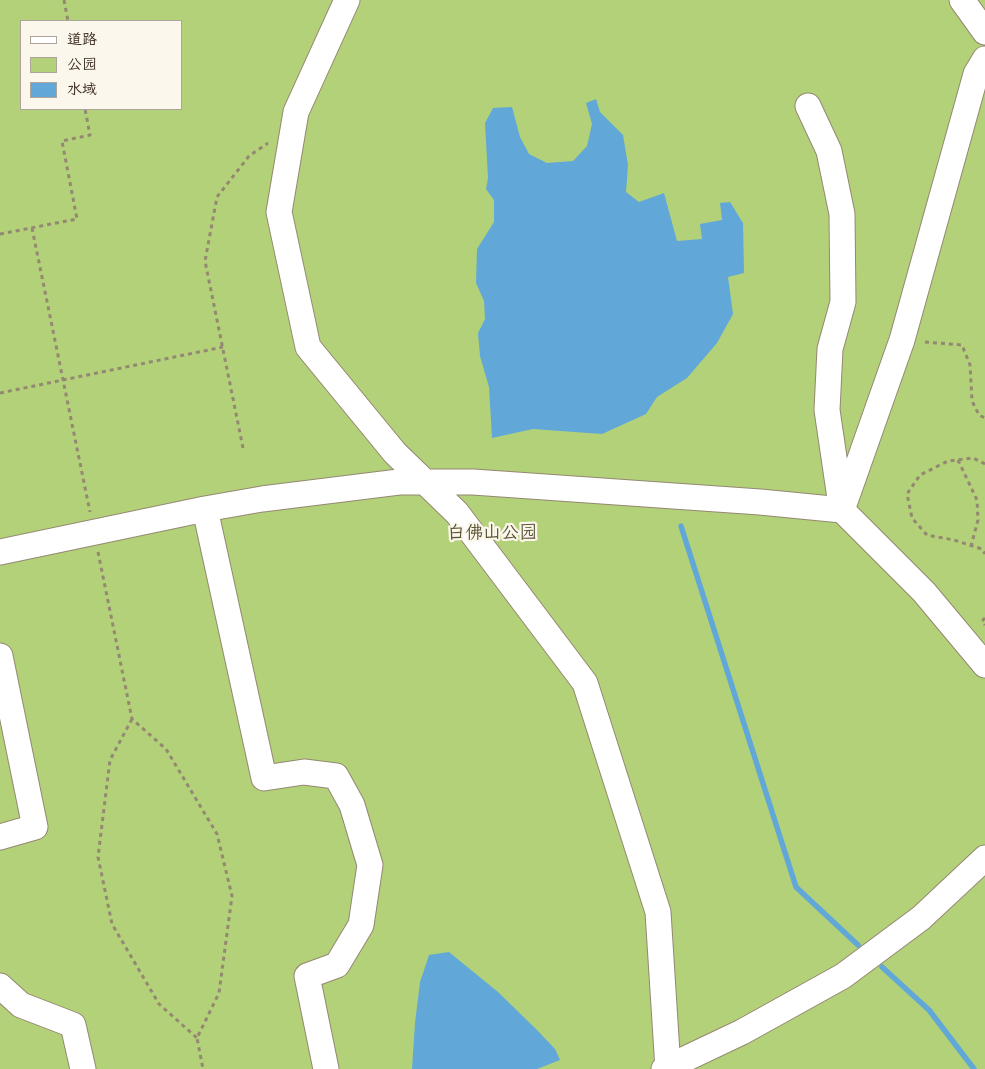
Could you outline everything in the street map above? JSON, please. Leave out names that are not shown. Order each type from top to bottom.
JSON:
[{"type":"lane","points":[[347,0],[296,112],[279,212],[308,348],[395,454],[457,513],[585,683],[658,912],[667,1068],[742,1032],[843,976],[921,918],[985,858]]},
{"type":"lane","points":[[962,0],[985,32]]},
{"type":"lane","points":[[842,510],[902,340],[976,74],[985,58]]},
{"type":"lane","points":[[808,106],[829,151],[842,214],[843,302],[830,349],[827,410],[842,510],[924,592],[985,665]]},
{"type":"lane","points":[[0,552],[205,509],[360,487],[425,482],[473,482],[760,502],[842,510]]},
{"type":"lane","points":[[205,509],[264,778],[304,772],[336,776],[352,805],[370,865],[361,925],[337,965],[307,976],[326,1069]]},
{"type":"lane","points":[[0,656],[35,827],[0,837]]},
{"type":"lane","points":[[0,986],[21,1005],[73,1025],[83,1069]]},
{"type":"path","points":[[64,0],[68,20]]},
{"type":"path","points":[[0,234],[77,220],[62,141],[90,136],[85,110]]},
{"type":"path","points":[[243,448],[206,261],[217,197],[249,156],[294,125]]},
{"type":"path","points":[[32,228],[132,719],[166,749],[217,834],[232,896],[219,993],[197,1038],[203,1069]]},
{"type":"path","points":[[902,340],[962,345],[970,365],[972,401],[979,415],[985,418]]},
{"type":"path","points":[[0,392],[223,347]]},
{"type":"path","points":[[985,464],[973,458],[948,461],[920,475],[908,494],[912,518],[927,535],[982,549],[985,554]]},
{"type":"path","points":[[958,460],[977,500],[978,520],[971,546]]},
{"type":"path","points":[[985,618],[982,621],[985,625]]},
{"type":"path","points":[[132,719],[110,760],[98,857],[112,924],[159,1004],[197,1038]]},
{"type":"green space","name":"白佛山公园","points":[[0,0],[985,0],[985,1069],[0,1069]]},
{"type":"water","points":[[596,99],[600,112],[623,135],[628,165],[626,192],[639,202],[664,193],[677,241],[702,239],[700,224],[722,220],[720,203],[730,202],[743,223],[744,273],[728,277],[733,314],[717,343],[687,378],[657,397],[646,414],[602,434],[533,429],[492,438],[489,387],[480,356],[478,333],[485,319],[484,301],[476,283],[477,249],[494,222],[494,200],[486,189],[488,178],[485,123],[493,108],[512,107],[520,137],[529,154],[547,163],[573,161],[587,146],[592,124],[586,103]]},
{"type":"water","points":[[449,952],[498,992],[555,1049],[560,1060],[537,1069],[412,1069],[420,982],[429,955]]},
{"type":"waterway","points":[[681,526],[796,887],[858,945]]},
{"type":"waterway","points":[[882,967],[929,1010],[974,1069]]}]
